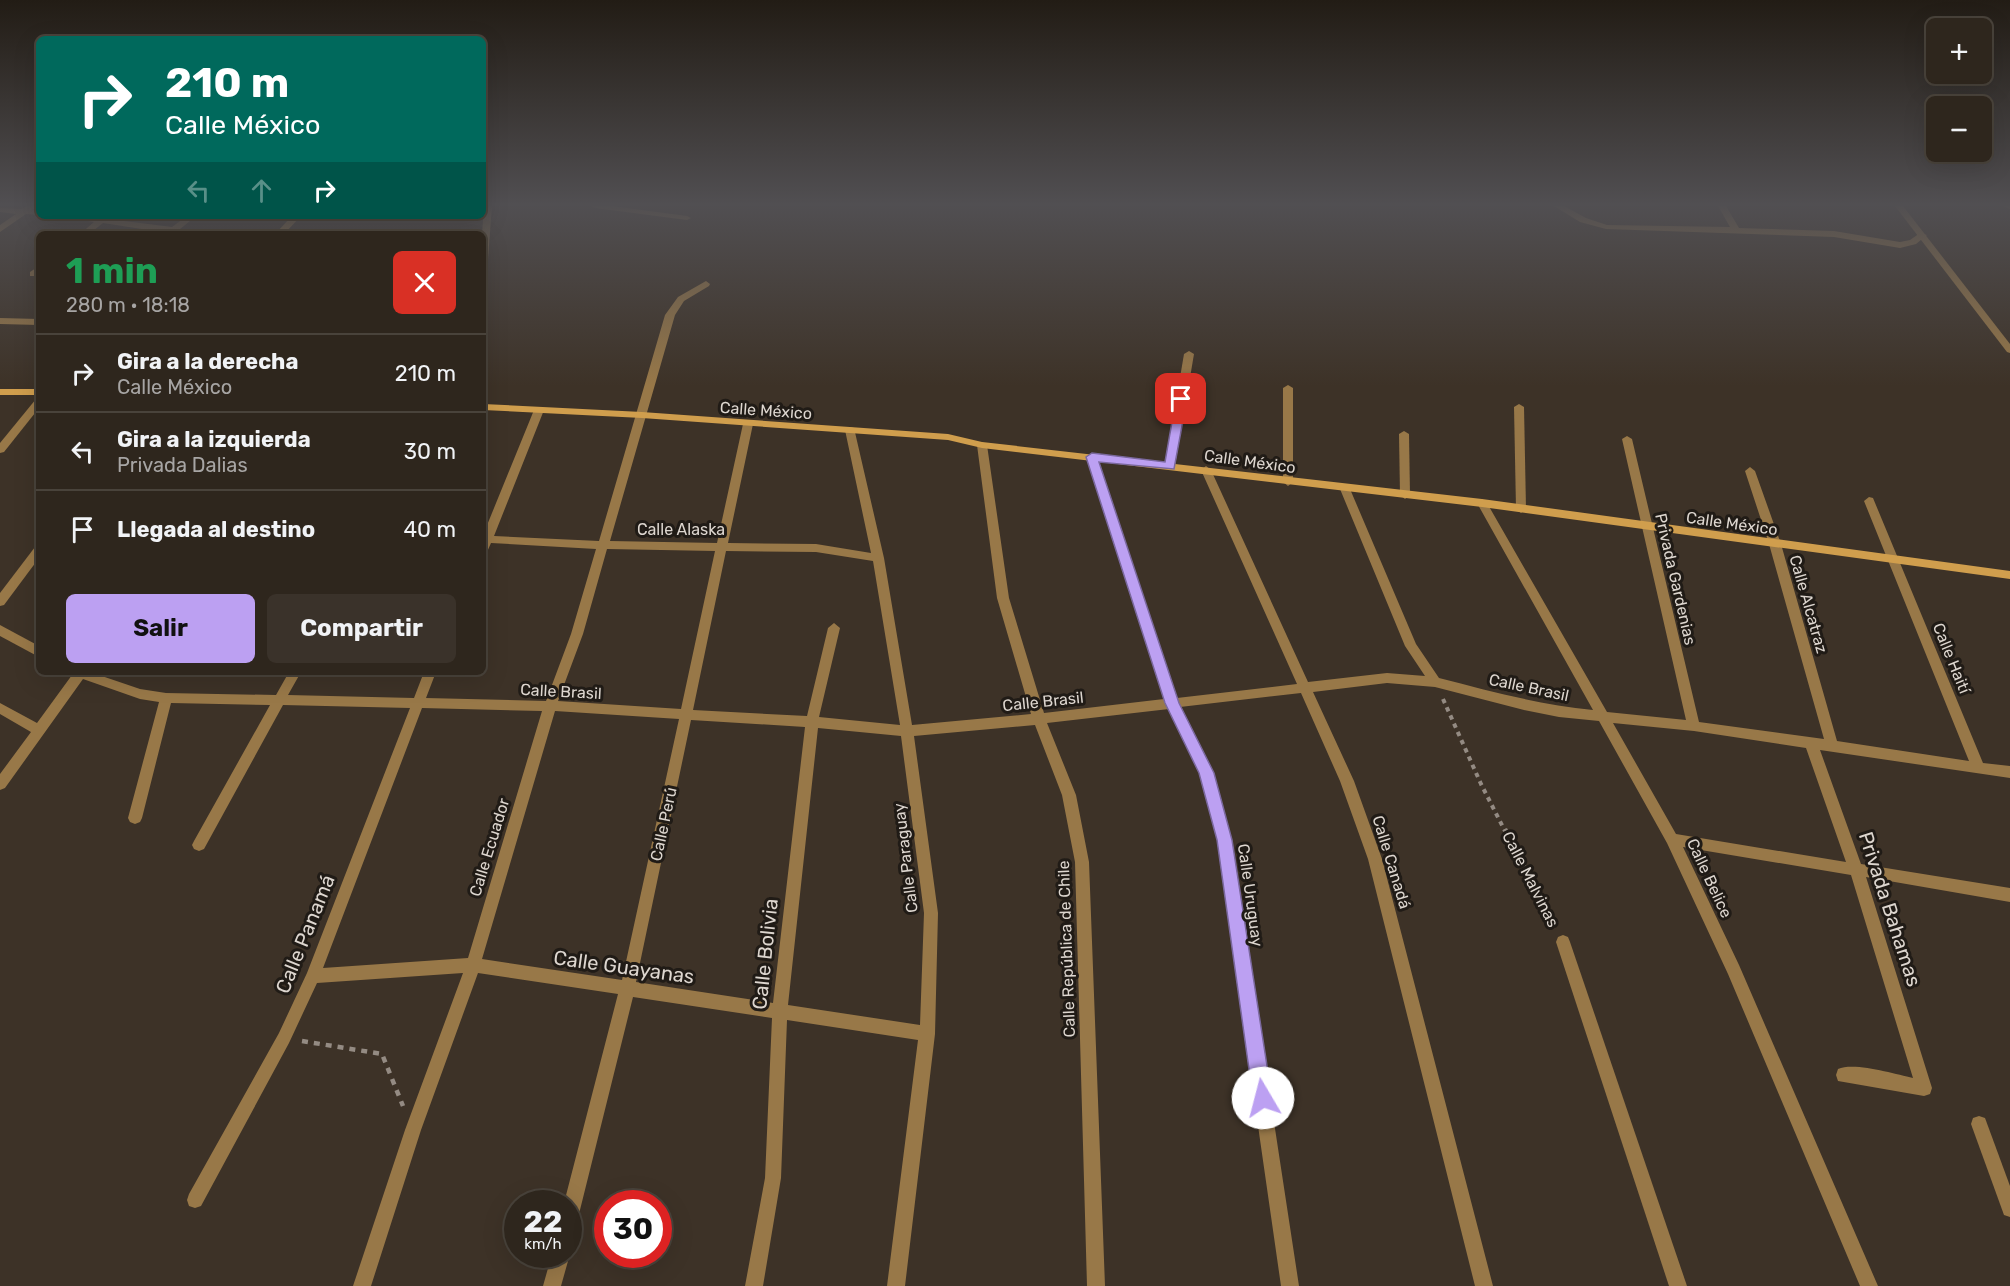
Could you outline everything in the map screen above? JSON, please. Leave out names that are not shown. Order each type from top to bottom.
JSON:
[{"type":"street","points":[[1946,266],[2010,350]]},
{"type":"street","name":"Calle Ecuador","points":[[362,1286],[413,1131],[473,965],[550,706],[577,634],[674,305],[706,284]]},
{"type":"street","points":[[0,321],[36,322]]},
{"type":"street","points":[[1170,466],[1189,354]]},
{"type":"street","points":[[1288,388],[1288,482]]},
{"type":"street","points":[[0,392],[36,392]]},
{"type":"street","points":[[0,450],[36,405]]},
{"type":"street","name":"Calle México","points":[[486,407],[642,415],[948,437],[982,445],[1482,504],[2010,575]]},
{"type":"street","points":[[1519,407],[1521,509]]},
{"type":"street","points":[[486,537],[539,410]]},
{"type":"street","name":"Calle Perú","points":[[576,1190],[627,990],[748,424]]},
{"type":"street","name":"Calle Paraguay","points":[[850,430],[878,558],[907,731],[931,913],[927,1034],[896,1286]]},
{"type":"street","points":[[1404,434],[1405,495]]},
{"type":"street","name":"Privada Gardenias","points":[[1627,439],[1694,726]]},
{"type":"street","name":"Calle República de Chile","points":[[982,445],[1003,598],[1039,719],[1069,795],[1082,862],[1096,1286]]},
{"type":"street","name":"Calle Uruguay","points":[[1092,457],[1172,703],[1206,773],[1224,840],[1290,1286]]},
{"type":"street","name":"Calle Canadá","points":[[1206,470],[1347,781],[1375,859],[1484,1286]]},
{"type":"street","name":"Calle Alcatraz","points":[[1750,471],[1775,544],[1832,746]]},
{"type":"street","points":[[1345,489],[1411,646],[1435,682]]},
{"type":"street","name":"Calle Haití","points":[[1869,501],[1979,768]]},
{"type":"street","name":"Calle Belice","points":[[1482,504],[1672,839],[1734,969],[1869,1286]]},
{"type":"street","name":"Calle Alaska","points":[[486,542],[816,548],[878,558]]},
{"type":"street","points":[[0,602],[36,554]]},
{"type":"street","name":"Calle Bolivia","points":[[754,1286],[773,1178],[780,1010],[812,722],[834,628]]},
{"type":"street","points":[[0,630],[36,650]]},
{"type":"street","points":[[0,784],[78,675]]},
{"type":"street","name":"Calle Brasil","points":[[85,675],[140,694],[166,698],[550,706],[812,722],[907,731],[1305,690],[1387,678],[1435,682],[1524,705],[1694,726],[2010,772]]},
{"type":"street","points":[[199,845],[293,675]]},
{"type":"street","name":"Calle Panamá","points":[[195,1200],[284,1038],[313,976],[429,675]]},
{"type":"street","points":[[135,818],[166,698]]},
{"type":"street","points":[[0,708],[39,730]]},
{"type":"street","name":"Privada Bahamas","points":[[1811,744],[1856,869],[1924,1088],[1844,1075]]},
{"type":"street","points":[[1672,839],[2010,895]]},
{"type":"street","name":"Calle Malvinas","points":[[1563,942],[1678,1286]]},
{"type":"street","name":"Calle Guayanas","points":[[313,976],[473,965],[927,1034]]},
{"type":"street","points":[[1979,1124],[2010,1209]]},
{"type":"street","points":[[552,1286],[557,1268]]},
{"type":"path","name":"Calle Malvinas","points":[[1435,682],[1481,784],[1563,942]]},
{"type":"path","points":[[284,1038],[382,1054],[413,1131]]},
{"type":"route","points":[[1181,399],[1170,466],[1092,457],[1172,703],[1206,773],[1224,840],[1263,1098]]}]
